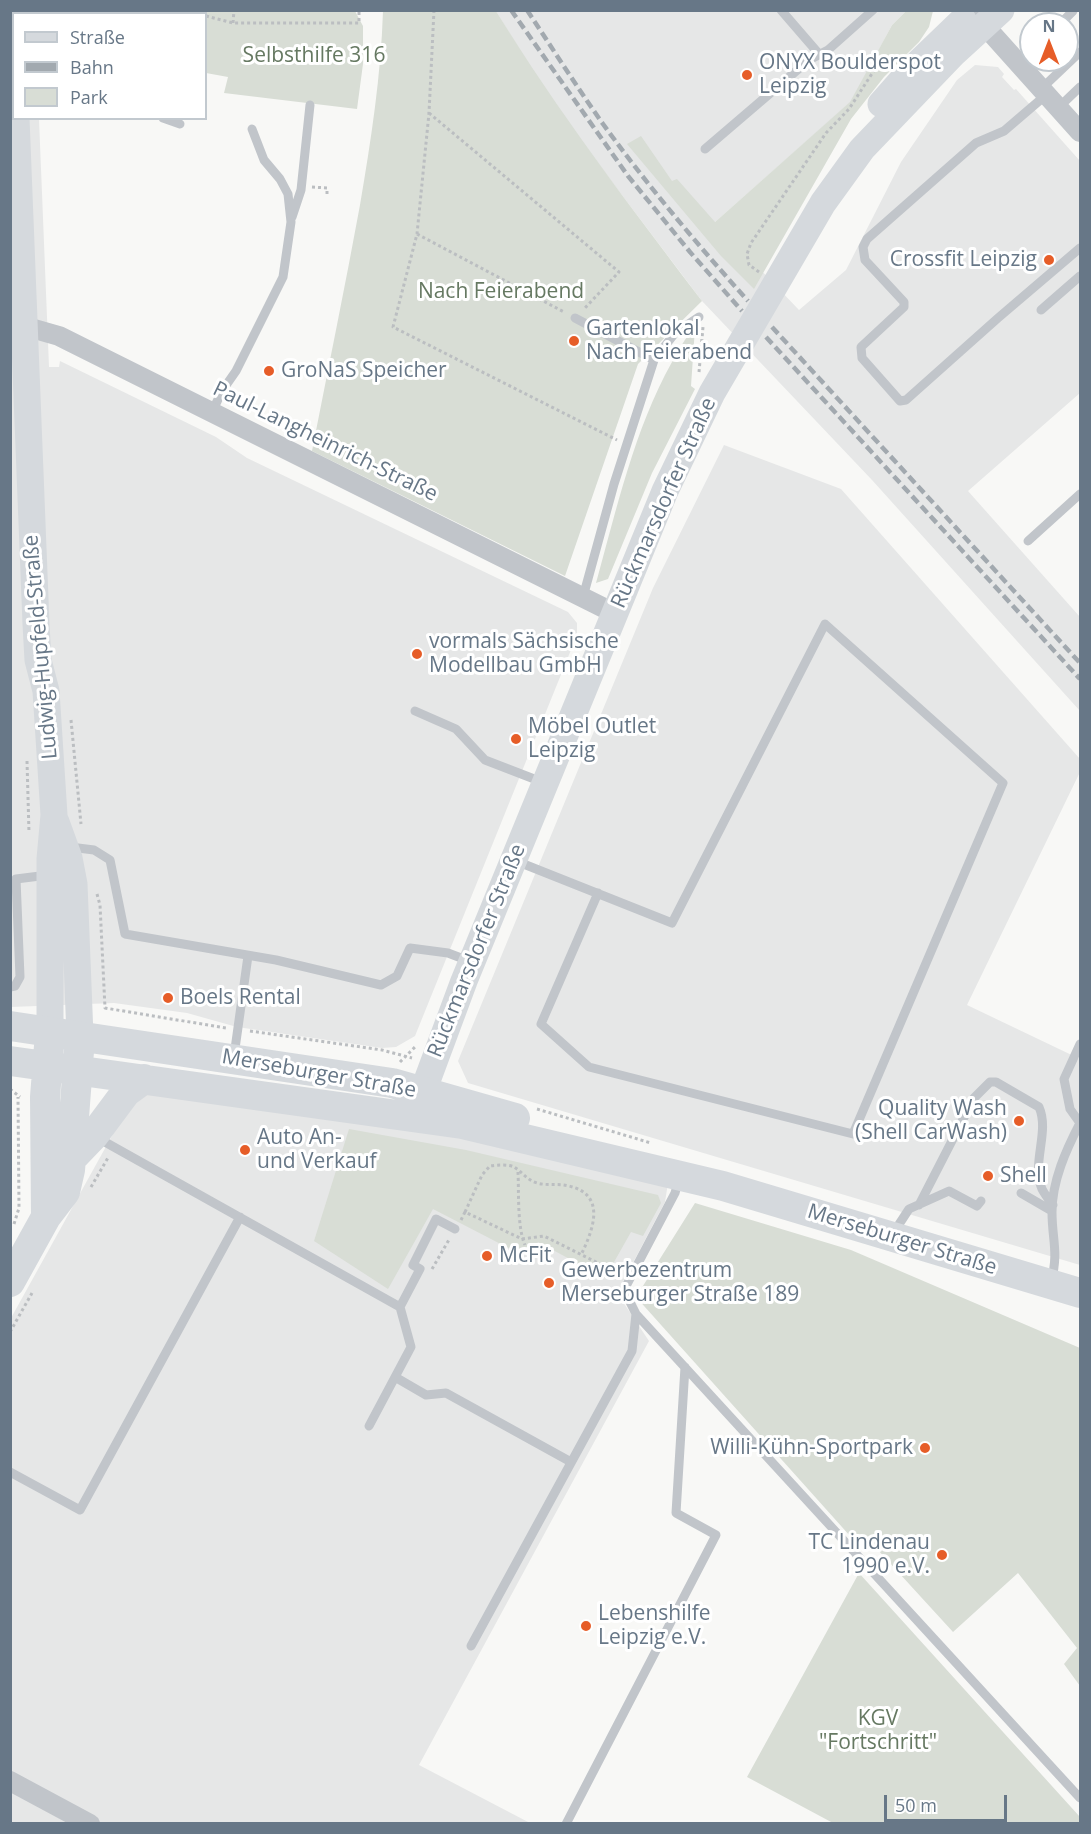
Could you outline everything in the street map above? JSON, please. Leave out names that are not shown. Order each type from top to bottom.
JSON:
[{"type":"main road","name":"Rückmarsdorfer Straße","points":[[823,203],[839,168],[881,104],[941,39],[980,14]]},
{"type":"main road","name":"Rückmarsdorfer Straße","points":[[418,1104],[472,962],[712,372],[787,264],[823,203],[862,149],[954,53],[980,14]]},
{"type":"main road","points":[[10,21],[12,61]]},
{"type":"main road","name":"Ludwig-Hupfeld-Straße","points":[[15,120],[17,323],[38,660],[46,691],[54,816],[51,875],[50,1033]]},
{"type":"main road","name":"Ludwig-Hupfeld-Straße","points":[[54,816],[75,848],[74,884],[80,1036]]},
{"type":"main road","name":"Merseburger Straße","points":[[10,1026],[392,1083],[418,1104],[483,1129],[723,1186]]},
{"type":"main road","points":[[46,1217],[47,1066],[50,1033]]},
{"type":"main road","points":[[10,1282],[46,1217],[65,1192],[70,1160],[80,1036]]},
{"type":"main road","name":"Merseburger Straße","points":[[10,1061],[144,1078],[418,1104],[642,1155],[723,1186],[1080,1293]]},
{"type":"main road","points":[[70,1160],[94,1135],[126,1092],[144,1078]]},
{"type":"street","points":[[980,14],[1048,98],[1079,128]]},
{"type":"street","name":"Paul-Langheinrich-Straße","points":[[17,323],[59,336],[614,614]]},
{"type":"street","points":[[10,1781],[90,1824]]},
{"type":"lane","points":[[781,10],[819,54]]},
{"type":"lane","points":[[705,149],[809,60],[828,50],[873,10]]},
{"type":"lane","points":[[1048,98],[1060,72]]},
{"type":"lane","points":[[1080,87],[1048,98],[1004,131],[976,143],[867,239],[862,248],[865,260],[904,302],[904,307],[861,347],[862,358],[900,401],[906,400],[1080,248]]},
{"type":"lane","points":[[212,412],[222,391],[236,371],[283,277],[291,222],[301,186],[310,105]]},
{"type":"lane","points":[[169,120],[180,124]]},
{"type":"lane","points":[[252,129],[264,160],[280,179],[288,194],[291,222]]},
{"type":"lane","points":[[1041,310],[1080,276]]},
{"type":"lane","points":[[583,597],[654,360],[675,333],[699,317]]},
{"type":"lane","points":[[575,318],[654,360]]},
{"type":"lane","points":[[1028,541],[1080,494]]},
{"type":"lane","points":[[513,860],[598,893],[672,922],[825,624],[1003,783],[853,1134],[589,1067],[541,1024],[598,893]]},
{"type":"lane","points":[[415,711],[456,729],[485,760],[544,783]]},
{"type":"lane","points":[[75,848],[94,850],[110,860],[124,934],[248,956],[381,986],[397,976],[410,948],[448,953],[472,962]]},
{"type":"lane","points":[[10,987],[15,986],[20,977],[13,879],[51,875]]},
{"type":"lane","points":[[234,1058],[248,956]]},
{"type":"lane","points":[[1051,1284],[1056,1253],[1053,1208],[1059,1173],[1067,1147],[1080,1123],[1070,1109],[1064,1079],[1080,1044]]},
{"type":"lane","points":[[891,1236],[914,1207],[981,1089],[990,1082],[996,1082],[1039,1107],[1043,1123],[1041,1184],[1053,1208]]},
{"type":"lane","points":[[94,1135],[400,1307]]},
{"type":"lane","points":[[680,1177],[675,1193],[624,1290],[636,1314],[1080,1798]]},
{"type":"lane","points":[[914,1207],[949,1191],[977,1206],[981,1201]]},
{"type":"lane","points":[[1021,1193],[1053,1208]]},
{"type":"lane","points":[[10,1472],[80,1510],[240,1217]]},
{"type":"lane","points":[[369,1426],[411,1347],[400,1307],[420,1269],[412,1265],[436,1219],[455,1229]]},
{"type":"lane","points":[[471,1646],[632,1351],[636,1314]]},
{"type":"lane","points":[[566,1824],[716,1535],[676,1513],[685,1367]]},
{"type":"lane","points":[[395,1377],[426,1395],[446,1393],[571,1462]]},
{"type":"path","points":[[233,23],[234,10]]},
{"type":"path","points":[[207,16],[233,23],[359,23],[358,10]]},
{"type":"path","points":[[434,10],[429,114],[417,234],[393,327],[627,445]]},
{"type":"path","points":[[761,274],[749,265],[747,254],[751,243],[826,133],[849,109],[875,69],[888,61],[901,59],[911,70]]},
{"type":"path","points":[[417,234],[575,318],[619,272],[429,114]]},
{"type":"path","points":[[301,186],[327,188],[327,194],[325,193]]},
{"type":"path","points":[[703,330],[712,372]]},
{"type":"path","points":[[70,718],[79,813],[75,848]]},
{"type":"path","points":[[27,760],[30,842]]},
{"type":"path","points":[[97,894],[100,905],[103,964]]},
{"type":"path","points":[[12,1230],[20,1208],[18,1097]]},
{"type":"path","points":[[429,1274],[465,1212],[482,1175],[490,1166],[514,1167],[530,1181],[544,1185],[572,1186],[585,1192],[593,1208],[592,1231],[581,1255]]},
{"type":"path","points":[[518,1172],[522,1239],[525,1245]]},
{"type":"path","points":[[465,1212],[522,1239],[544,1236],[630,1279]]},
{"type":"shaded area","points":[[34,10],[34,12],[12,12],[12,120],[39,120],[49,367],[59,367],[60,361],[216,437],[247,458],[568,612],[577,623],[577,635],[415,1036],[396,1047],[382,1048],[237,1027],[187,1013],[114,1003],[11,1007],[10,11]]},
{"type":"shaded area","points":[[496,11],[906,11],[892,25],[851,102],[715,222],[799,310],[846,270],[901,162],[957,80],[975,65],[998,67],[1004,74],[1002,77],[1014,90],[1016,89],[1080,161],[1080,393],[968,491],[1080,617],[1080,711],[872,480],[702,301],[572,129],[532,71]]},
{"type":"shaded area","points":[[724,445],[841,489],[1080,759],[1080,772],[967,1005],[1080,1059],[1080,1265],[468,1083],[458,1061],[653,588]]},
{"type":"shaded area","points":[[139,1087],[468,1133],[668,1183],[665,1202],[617,1293],[649,1341],[419,1765],[530,1823],[100,1823],[11,1774],[11,1318]]},
{"type":"shaded area","points":[[11,1792],[68,1823],[11,1823]]},
{"type":"green space","name":"Selbsthilfe 316","points":[[98,10],[355,11],[363,26],[363,64],[357,109],[224,93],[228,77],[207,73],[207,12],[98,12]]},
{"type":"green space","name":"Nach Feierabend","points":[[383,11],[496,11],[569,122],[702,301],[638,364],[565,576],[312,451],[372,132]]},
{"type":"green space","points":[[906,11],[933,11],[929,27],[919,42],[884,77],[851,119],[754,289],[721,256],[627,144],[641,136],[672,181],[677,179],[715,222],[850,102],[892,25]]},
{"type":"green space","points":[[695,328],[691,386],[695,389],[652,473],[608,579],[596,583],[619,498],[647,415],[672,362]]},
{"type":"green space","points":[[349,1129],[466,1150],[658,1195],[661,1203],[643,1236],[631,1232],[605,1278],[538,1242],[533,1249],[518,1253],[433,1209],[388,1289],[314,1241]]},
{"type":"green space","name":"Willi-Kühn-Sportpark","points":[[695,1203],[851,1250],[1080,1348],[1080,1686],[1064,1664],[1077,1648],[1018,1573],[953,1632],[867,1538],[859,1546],[636,1297]]},
{"type":"green space","name":"KGV \"Fortschritt\"","points":[[859,1573],[1080,1817],[1080,1823],[833,1823],[747,1777]]},
{"type":"railway","points":[[511,10],[628,176],[742,311]]},
{"type":"railway","points":[[527,10],[620,147],[673,214],[748,301]]},
{"type":"railway","points":[[772,327],[1080,663]]},
{"type":"railway","points":[[766,337],[1080,679]]},
{"type":"place","name":"ONYX Boulderspot Leipzig","points":[[747,75]]},
{"type":"place","name":"Crossfit Leipzig","points":[[1049,260]]},
{"type":"place","name":"Gartenlokal Nach Feierabend","points":[[574,341]]},
{"type":"place","name":"GroNaS Speicher","points":[[269,371]]},
{"type":"place","name":"vormals Sächsische Modellbau GmbH","points":[[417,654]]},
{"type":"place","name":"Möbel Outlet Leipzig","points":[[516,739]]},
{"type":"place","name":"Boels Rental","points":[[168,998]]},
{"type":"place","name":"Quality Wash (Shell CarWash)","points":[[1019,1121]]},
{"type":"place","name":"Auto An- und Verkauf","points":[[245,1150]]},
{"type":"place","name":"Shell","points":[[988,1176]]},
{"type":"place","name":"McFit","points":[[487,1256]]},
{"type":"place","name":"Gewerbezentrum Merseburger Straße 189","points":[[549,1283]]},
{"type":"place","name":"Willi-Kühn-Sportpark","points":[[925,1448]]},
{"type":"place","name":"TC Lindenau 1990 e.V.","points":[[942,1555]]},
{"type":"place","name":"Lebenshilfe Leipzig e.V.","points":[[586,1626]]}]
